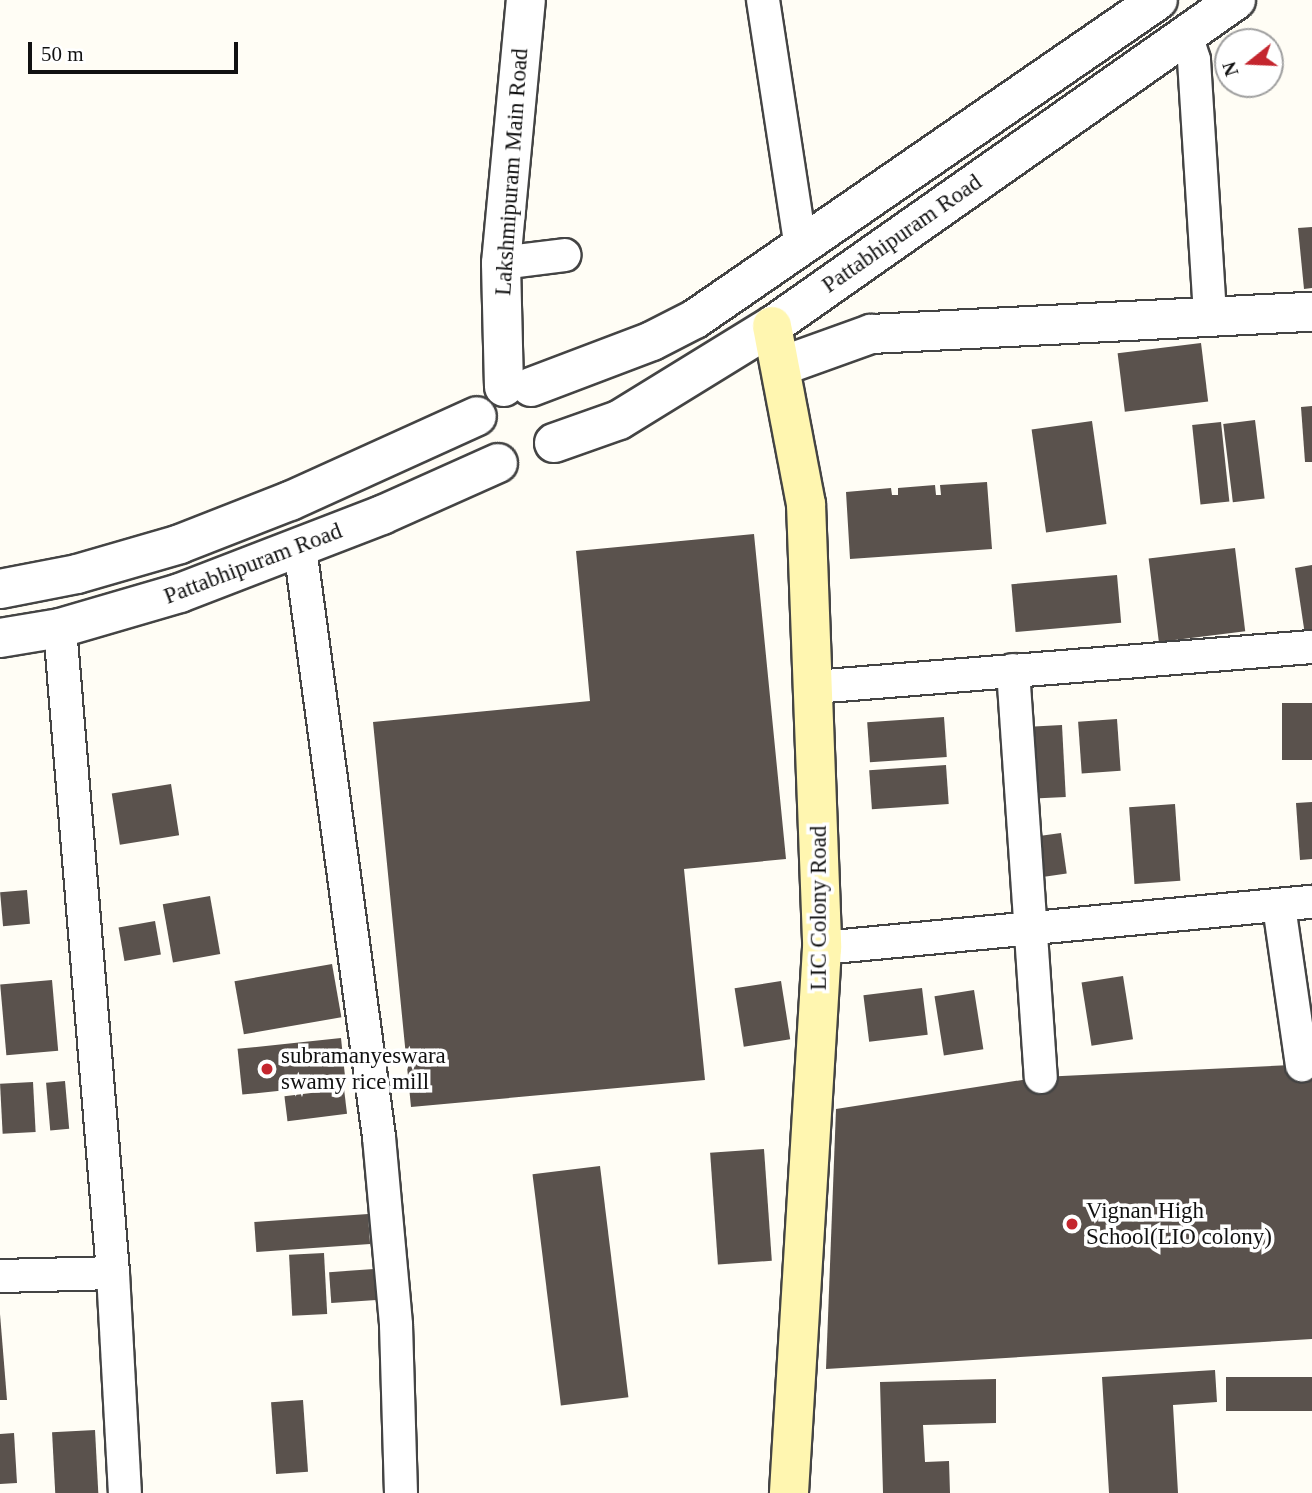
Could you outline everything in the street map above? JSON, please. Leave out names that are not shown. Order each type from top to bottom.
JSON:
[{"type":"main road","name":"LIC Colony Road","points":[[772,326],[782,366],[806,504],[822,948],[789,1493]]},
{"type":"street","name":"Lakshmipuram Main Road","points":[[518,387],[501,263],[526,0]]},
{"type":"street","points":[[763,0],[801,247]]},
{"type":"street","name":"Pattabhipuram Road","points":[[518,387],[639,346],[695,319],[1158,0]]},
{"type":"street","name":"Pattabhipuram Road","points":[[554,443],[619,420],[772,326],[1236,0]]},
{"type":"street","points":[[1186,35],[1194,60],[1210,314]]},
{"type":"street","points":[[501,263],[565,255]]},
{"type":"street","points":[[782,366],[871,334],[1210,314],[1312,312]]},
{"type":"street","points":[[518,387],[552,405],[558,430],[554,443],[537,463],[524,467],[498,463],[479,443],[477,416],[492,393],[518,387]]},
{"type":"street","name":"Pattabhipuram Road","points":[[0,589],[77,574],[180,544],[290,501],[477,416]]},
{"type":"street","name":"Pattabhipuram Road","points":[[0,638],[60,628],[180,593],[300,548],[498,463]]},
{"type":"street","points":[[300,548],[379,1138],[396,1325],[401,1493]]},
{"type":"street","points":[[60,628],[113,1273],[125,1493]]},
{"type":"street","points":[[814,687],[1312,647]]},
{"type":"street","points":[[1013,670],[1041,1077]]},
{"type":"street","points":[[822,948],[1312,902]]},
{"type":"street","points":[[1279,906],[1302,1065]]},
{"type":"street","points":[[0,1276],[113,1273]]},
{"type":"building","points":[[1312,227],[1312,288],[1304,289],[1298,228]]},
{"type":"building","points":[[1201,343],[1208,402],[1125,412],[1118,353]]},
{"type":"building","points":[[1312,406],[1312,462],[1305,462],[1301,407]]},
{"type":"building","points":[[1255,420],[1265,498],[1233,502],[1223,424]]},
{"type":"building","points":[[1092,421],[1106,524],[1046,532],[1032,429]]},
{"type":"building","points":[[1221,422],[1229,502],[1201,505],[1192,425]]},
{"type":"building","points":[[987,482],[992,549],[850,559],[846,492],[891,488],[892,495],[898,495],[898,488],[935,485],[936,495],[941,495],[940,485]]},
{"type":"building","points":[[754,534],[786,859],[684,869],[705,1080],[411,1107],[373,722],[590,701],[576,551]]},
{"type":"building","points":[[1235,548],[1245,631],[1159,642],[1149,559]]},
{"type":"building","points":[[1312,565],[1312,634],[1305,635],[1295,568]]},
{"type":"building","points":[[1117,575],[1121,623],[1016,632],[1011,584]]},
{"type":"building","points":[[1282,703],[1312,703],[1312,760],[1282,760]]},
{"type":"building","points":[[944,717],[947,757],[870,762],[867,722]]},
{"type":"building","points":[[1117,719],[1121,771],[1082,774],[1078,722]]},
{"type":"building","points":[[1062,725],[1066,797],[1024,799],[1020,727]]},
{"type":"building","points":[[946,765],[949,804],[872,809],[869,770]]},
{"type":"building","points":[[171,784],[179,835],[120,845],[112,793]]},
{"type":"building","points":[[1312,802],[1312,859],[1300,860],[1296,803]]},
{"type":"building","points":[[1175,804],[1180,881],[1134,884],[1129,807]]},
{"type":"building","points":[[1061,833],[1067,874],[1034,878],[1028,838]]},
{"type":"building","points":[[27,890],[30,924],[3,926],[0,892]]},
{"type":"building","points":[[210,896],[220,954],[173,962],[163,904]]},
{"type":"building","points":[[155,921],[161,954],[124,961],[119,927]]},
{"type":"building","points":[[332,964],[341,1017],[244,1034],[235,981]]},
{"type":"building","points":[[1123,976],[1133,1039],[1092,1046],[1082,983]]},
{"type":"building","points":[[52,980],[58,1051],[6,1055],[0,985]]},
{"type":"building","points":[[781,981],[790,1039],[744,1047],[735,988]]},
{"type":"building","points":[[922,988],[928,1035],[869,1042],[863,995]]},
{"type":"building","points":[[974,990],[983,1049],[944,1056],[934,996]]},
{"type":"building","points":[[341,1038],[346,1084],[242,1095],[238,1049]]},
{"type":"building","name":"Vignan High School(LIO colony)","points":[[1312,1064],[1312,1339],[826,1369],[836,1109],[1041,1077]]},
{"type":"building","points":[[65,1081],[69,1129],[50,1130],[46,1083]]},
{"type":"building","points":[[33,1082],[36,1132],[3,1134],[0,1084]]},
{"type":"building","points":[[344,1089],[347,1114],[287,1121],[284,1096]]},
{"type":"building","points":[[764,1149],[772,1261],[718,1264],[710,1153]]},
{"type":"building","points":[[600,1166],[628,1397],[561,1406],[533,1174]]},
{"type":"building","points":[[368,1214],[370,1244],[256,1252],[254,1222]]},
{"type":"building","points":[[324,1253],[327,1314],[292,1316],[289,1255]]},
{"type":"building","points":[[374,1269],[376,1300],[331,1303],[329,1272]]},
{"type":"building","points":[[0,1314],[7,1400],[0,1400]]},
{"type":"building","points":[[1215,1370],[1217,1402],[1173,1405],[1178,1493],[1109,1493],[1102,1377]]},
{"type":"building","points":[[1226,1377],[1312,1377],[1312,1411],[1226,1411]]},
{"type":"building","points":[[996,1379],[996,1423],[923,1425],[925,1462],[949,1461],[950,1493],[883,1493],[880,1382]]},
{"type":"building","points":[[303,1400],[308,1472],[276,1474],[271,1402]]},
{"type":"building","points":[[95,1430],[98,1493],[55,1493],[52,1432]]},
{"type":"building","points":[[14,1433],[17,1483],[0,1484],[0,1434]]},
{"type":"place","name":"subramanyeswara swamy rice mill","points":[[267,1069]]},
{"type":"place","name":"Vignan High School(LIO colony)","points":[[1072,1224]]}]
